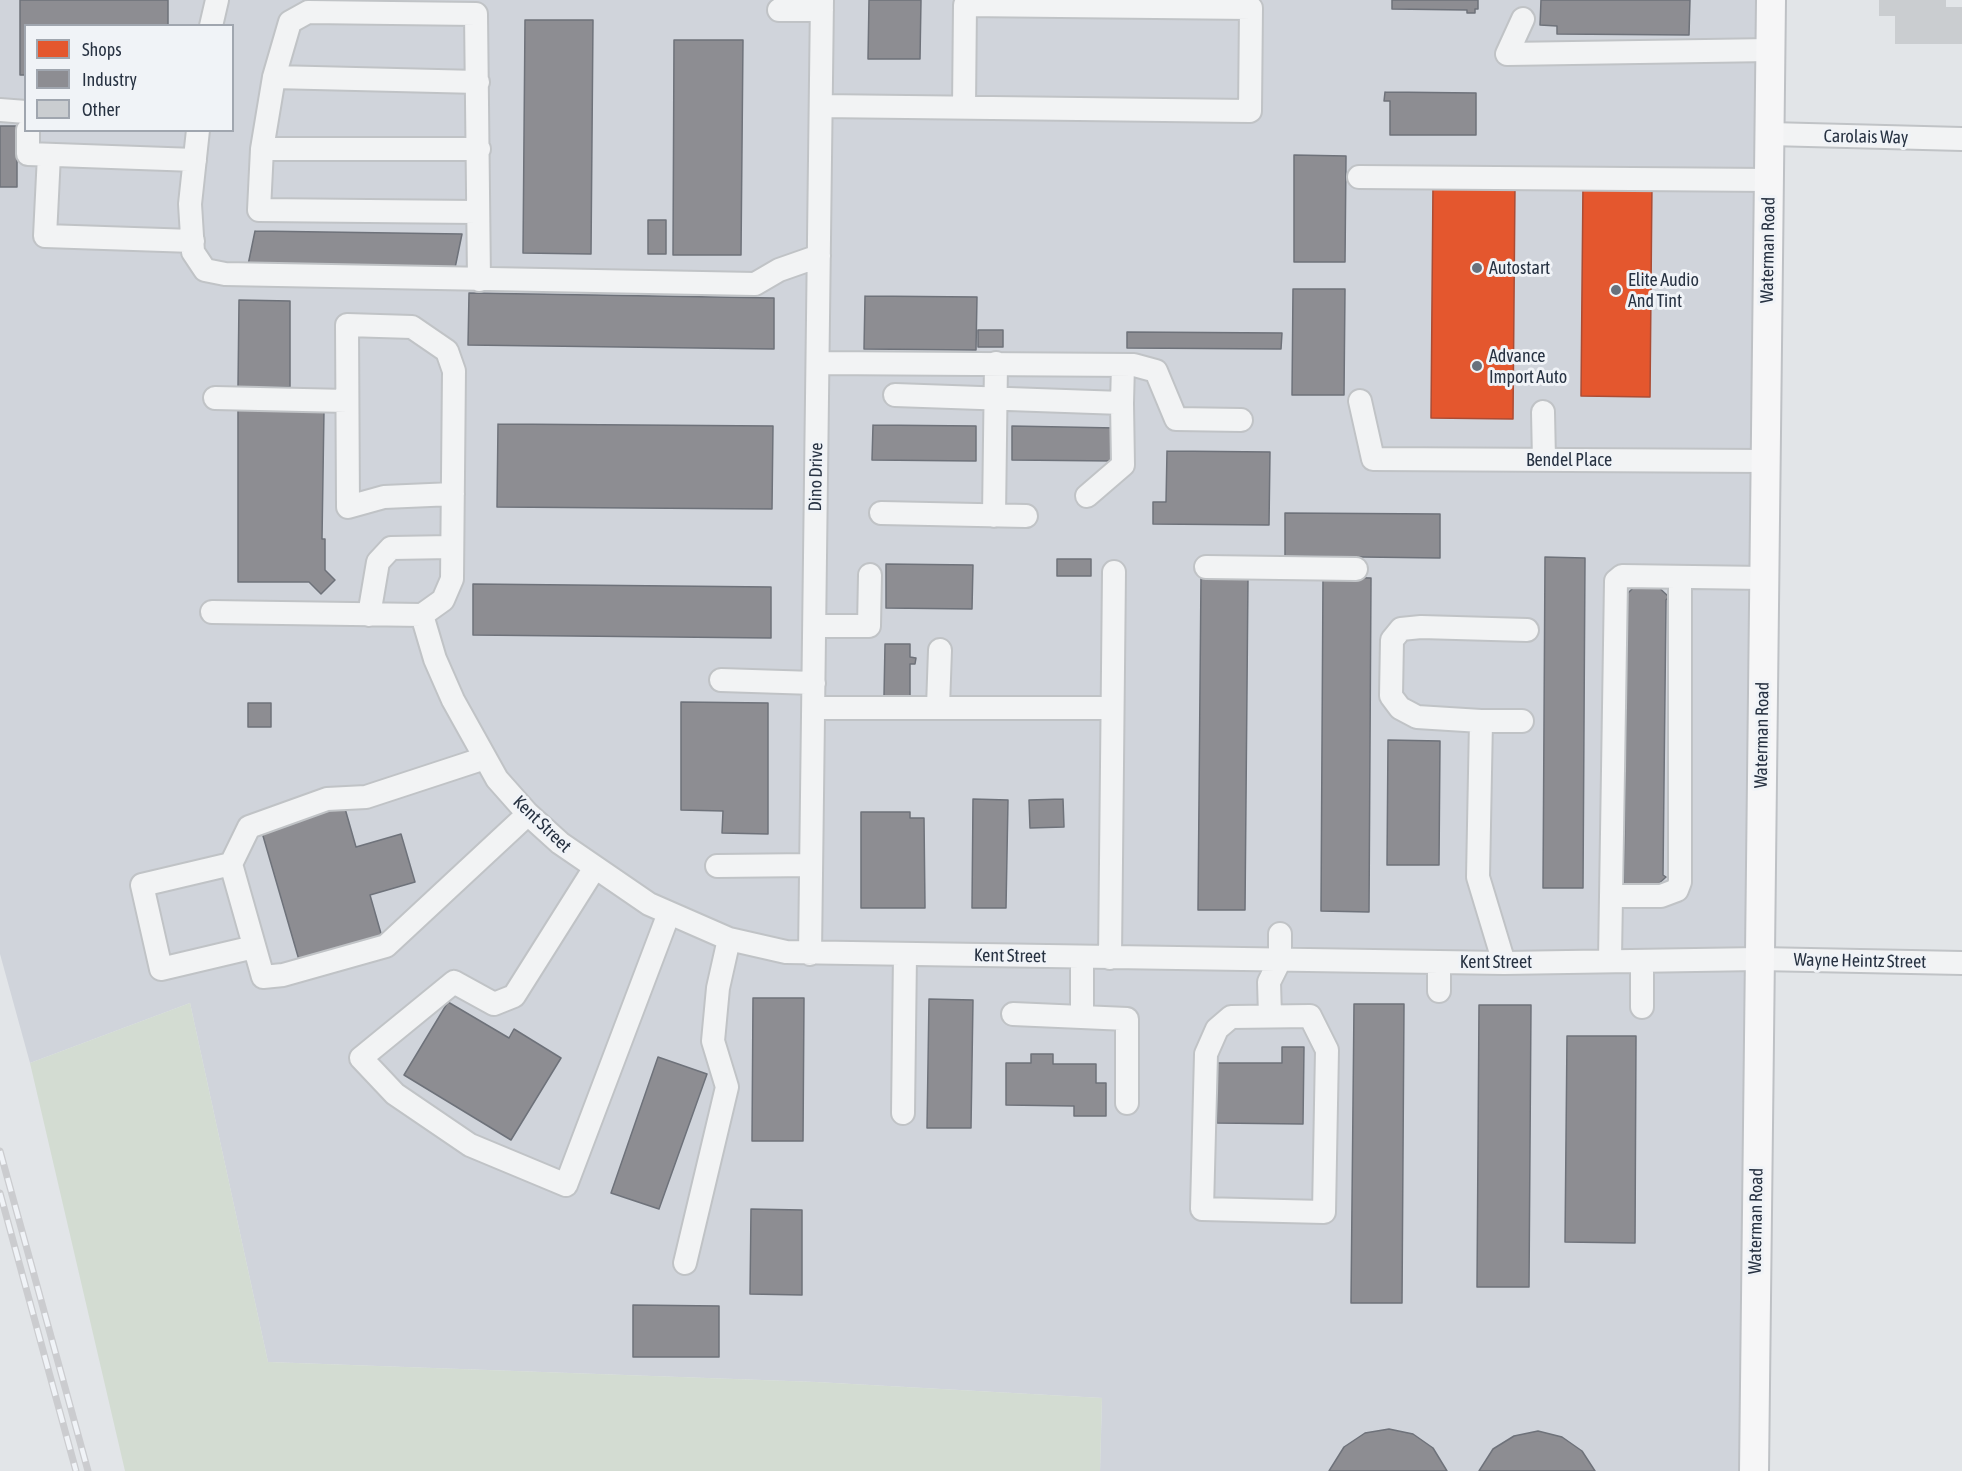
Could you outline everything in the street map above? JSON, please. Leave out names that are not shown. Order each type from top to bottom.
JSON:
[{"type":"main road","name":"Waterman Road","points":[[1754,1471],[1771,0]]},
{"type":"street","points":[[211,24],[217,0]]},
{"type":"street","points":[[821,106],[1250,111],[1251,8],[965,4],[964,107]]},
{"type":"street","points":[[779,10],[822,5]]},
{"type":"street","name":"Dino Drive","points":[[810,954],[815,626],[805,548],[807,388],[818,363],[822,5]]},
{"type":"street","points":[[477,212],[259,210],[262,149],[274,77],[290,22],[308,12],[476,14],[479,279]]},
{"type":"street","points":[[1523,19],[1507,54],[1702,44],[1771,50]]},
{"type":"street","points":[[274,77],[478,82]]},
{"type":"street","points":[[0,110],[24,112]]},
{"type":"street","points":[[28,132],[28,154],[195,160]]},
{"type":"street","points":[[198,132],[190,204],[194,252],[205,270],[225,274],[755,284],[779,270],[819,256]]},
{"type":"street","name":"Carolais Way","points":[[1770,134],[1962,139]]},
{"type":"street","points":[[262,149],[479,149]]},
{"type":"street","points":[[49,155],[45,236],[193,241]]},
{"type":"street","points":[[1359,177],[1769,180]]},
{"type":"street","points":[[212,612],[422,615],[443,600],[452,579],[452,547],[453,494],[454,371],[447,351],[412,327],[347,325],[348,507],[384,496],[453,494]]},
{"type":"street","points":[[926,362],[926,395]]},
{"type":"street","points":[[818,363],[1123,365],[1156,371],[1176,419],[1241,420]]},
{"type":"street","points":[[994,516],[996,363]]},
{"type":"street","points":[[1069,364],[1070,401]]},
{"type":"street","points":[[1087,496],[1123,465],[1123,365]]},
{"type":"street","points":[[895,395],[1122,403]]},
{"type":"street","points":[[215,398],[347,401]]},
{"type":"street","name":"Bendel Place","points":[[1360,401],[1373,459],[1766,461]]},
{"type":"street","points":[[1543,412],[1544,460]]},
{"type":"street","points":[[881,513],[1026,516]]},
{"type":"street","points":[[369,615],[378,562],[391,548],[452,547]]},
{"type":"street","points":[[1206,567],[1356,570]]},
{"type":"street","points":[[1110,957],[1114,572]]},
{"type":"street","points":[[815,626],[869,626],[870,575]]},
{"type":"street","points":[[1611,959],[1616,581],[1622,576],[1764,579]]},
{"type":"street","points":[[1611,896],[1661,896],[1677,890],[1680,882],[1680,577]]},
{"type":"street","name":"Kent Street","points":[[422,615],[435,658],[453,700],[497,778],[528,814],[594,869],[649,904],[729,939],[786,952],[810,954],[1504,963],[1611,959],[1642,961],[1759,958]]},
{"type":"street","points":[[1522,721],[1417,717],[1400,708],[1391,696],[1392,640],[1401,629],[1421,627],[1527,630]]},
{"type":"street","points":[[938,707],[940,650]]},
{"type":"street","points":[[721,680],[814,683]]},
{"type":"street","points":[[814,708],[1111,708]]},
{"type":"street","points":[[1481,721],[1479,877],[1504,963]]},
{"type":"street","points":[[485,758],[366,797],[327,799],[249,827],[231,864],[263,976],[283,975],[386,946],[528,814]]},
{"type":"street","points":[[231,864],[142,885],[161,969],[254,947]]},
{"type":"street","points":[[717,866],[811,865]]},
{"type":"street","points":[[594,869],[514,996],[494,1004],[454,982],[361,1058],[395,1094],[470,1145],[566,1185],[669,913]]},
{"type":"street","points":[[1269,1016],[1269,982],[1280,960],[1280,934]]},
{"type":"street","points":[[685,1263],[727,1087],[713,1041],[718,988],[729,939]]},
{"type":"street","points":[[903,1113],[905,955]]},
{"type":"street","points":[[1082,957],[1082,1017]]},
{"type":"street","name":"Wayne Heintz Street","points":[[1759,958],[1962,963]]},
{"type":"street","points":[[1642,961],[1642,1007]]},
{"type":"street","points":[[1439,962],[1439,991]]},
{"type":"street","points":[[1013,1014],[1127,1018],[1127,1103]]},
{"type":"street","points":[[1269,1016],[1310,1016],[1327,1050],[1324,1212],[1202,1209],[1206,1054],[1217,1029],[1231,1017],[1269,1016]]},
{"type":"shaded area","points":[[0,0],[1771,0],[1753,1471],[1100,1471],[1102,1398],[816,1382],[268,1362],[190,1003],[30,1063],[0,954]]},
{"type":"shaded area","points":[[190,1003],[268,1362],[816,1382],[1102,1398],[1100,1471],[125,1471],[30,1063]]},
{"type":"building: Shops","name":"Elite Audio And Tint","points":[[1583,183],[1652,183],[1650,397],[1581,396]]},
{"type":"building: Shops","points":[[1433,184],[1515,184],[1513,419],[1431,418]]},
{"type":"building: Industry","points":[[20,0],[168,0],[168,24],[24,24],[24,75],[20,75]]},
{"type":"building: Industry","points":[[869,0],[921,0],[920,59],[868,59]]},
{"type":"building: Industry","points":[[1392,0],[1478,0],[1478,9],[1475,9],[1475,13],[1467,13],[1467,10],[1392,9]]},
{"type":"building: Industry","points":[[1541,0],[1690,0],[1689,35],[1557,34],[1557,26],[1540,25]]},
{"type":"building: Industry","points":[[525,20],[593,20],[591,254],[523,253]]},
{"type":"building: Industry","points":[[674,40],[743,40],[741,255],[673,255]]},
{"type":"building: Industry","points":[[1385,92],[1476,93],[1476,135],[1390,135],[1390,101],[1384,101]]},
{"type":"building: Industry","points":[[0,126],[17,126],[17,187],[0,187]]},
{"type":"building: Industry","points":[[1294,155],[1346,156],[1345,262],[1294,262]]},
{"type":"building: Industry","points":[[648,220],[666,220],[666,254],[648,254]]},
{"type":"building: Industry","points":[[255,231],[462,234],[455,268],[248,265]]},
{"type":"building: Industry","points":[[1293,289],[1345,289],[1344,395],[1292,395]]},
{"type":"building: Industry","points":[[469,293],[774,298],[774,349],[468,345]]},
{"type":"building: Industry","points":[[865,296],[977,297],[976,350],[864,349]]},
{"type":"building: Industry","points":[[239,300],[290,301],[290,387],[238,387]]},
{"type":"building: Industry","points":[[978,330],[1003,330],[1003,347],[978,347]]},
{"type":"building: Industry","points":[[1127,332],[1282,333],[1281,349],[1127,348]]},
{"type":"building: Industry","points":[[238,409],[324,410],[322,539],[325,539],[325,570],[335,580],[321,594],[309,582],[238,582]]},
{"type":"building: Industry","points":[[498,424],[773,426],[772,509],[497,507]]},
{"type":"building: Industry","points":[[873,425],[976,426],[976,461],[872,460]]},
{"type":"building: Industry","points":[[1012,426],[1116,428],[1115,461],[1012,460]]},
{"type":"building: Industry","points":[[1167,451],[1270,452],[1269,525],[1153,524],[1153,502],[1166,502]]},
{"type":"building: Industry","points":[[1285,513],[1440,514],[1440,558],[1285,556]]},
{"type":"building: Industry","points":[[1545,557],[1585,558],[1583,888],[1543,888]]},
{"type":"building: Industry","points":[[1057,559],[1091,559],[1091,576],[1057,576]]},
{"type":"building: Industry","points":[[886,564],[973,565],[972,609],[886,608]]},
{"type":"building: Industry","points":[[1201,576],[1248,576],[1245,910],[1198,910]]},
{"type":"building: Industry","points":[[1323,577],[1371,578],[1369,912],[1321,911]]},
{"type":"building: Industry","points":[[473,584],[771,587],[771,638],[473,635]]},
{"type":"building: Industry","points":[[1655,584],[1669,597],[1666,600],[1663,875],[1666,877],[1653,889],[1624,888],[1627,594],[1635,586]]},
{"type":"building: Industry","points":[[885,644],[910,644],[910,657],[916,658],[915,664],[910,664],[910,696],[884,696]]},
{"type":"building: Industry","points":[[681,702],[768,703],[768,834],[722,833],[723,811],[681,810]]},
{"type":"building: Industry","points":[[248,703],[271,703],[271,727],[248,727]]},
{"type":"building: Industry","points":[[1388,740],[1440,741],[1439,865],[1387,865]]},
{"type":"building: Industry","points":[[973,799],[1008,800],[1006,908],[972,908]]},
{"type":"building: Industry","points":[[1063,799],[1064,827],[1030,828],[1029,800]]},
{"type":"building: Industry","points":[[344,805],[356,847],[401,834],[415,882],[370,895],[382,937],[299,960],[261,829]]},
{"type":"building: Industry","points":[[861,812],[910,812],[910,818],[924,818],[925,908],[861,908]]},
{"type":"building: Industry","points":[[753,998],[804,998],[803,1141],[752,1141]]},
{"type":"building: Industry","points":[[929,999],[973,1000],[971,1128],[927,1128]]},
{"type":"building: Industry","points":[[448,1002],[509,1038],[514,1029],[561,1058],[511,1140],[404,1075]]},
{"type":"building: Industry","points":[[1354,1004],[1404,1004],[1402,1303],[1351,1303]]},
{"type":"building: Industry","points":[[1479,1005],[1531,1005],[1529,1287],[1477,1287]]},
{"type":"building: Industry","points":[[1567,1036],[1636,1036],[1635,1243],[1565,1242]]},
{"type":"building: Industry","points":[[1282,1047],[1304,1047],[1303,1124],[1217,1123],[1217,1063],[1282,1063]]},
{"type":"building: Industry","points":[[1031,1054],[1053,1054],[1053,1064],[1096,1064],[1096,1083],[1106,1083],[1106,1116],[1074,1116],[1074,1106],[1006,1105],[1006,1063],[1031,1063]]},
{"type":"building: Industry","points":[[658,1057],[707,1074],[659,1209],[611,1193]]},
{"type":"building: Industry","points":[[751,1209],[802,1210],[802,1295],[750,1294]]},
{"type":"building: Industry","points":[[633,1305],[719,1306],[719,1357],[633,1357]]},
{"type":"building: Industry","points":[[1389,1429],[1413,1434],[1433,1448],[1447,1471],[1329,1471],[1344,1447],[1365,1433]]},
{"type":"building: Industry","points":[[1538,1431],[1562,1437],[1582,1451],[1595,1471],[1479,1471],[1493,1449],[1514,1436]]},
{"type":"building: Other","points":[[1879,0],[1946,0],[1946,7],[1962,7],[1962,44],[1895,44],[1895,16],[1879,16]]},
{"type":"railway","points":[[0,1151],[88,1471]]},
{"type":"railway","points":[[0,1193],[76,1471]]},
{"type":"place","name":"Autostart","points":[[1477,268]]},
{"type":"place","name":"Elite Audio And Tint","points":[[1616,290]]},
{"type":"place","name":"Advance Import Auto","points":[[1477,366]]}]
